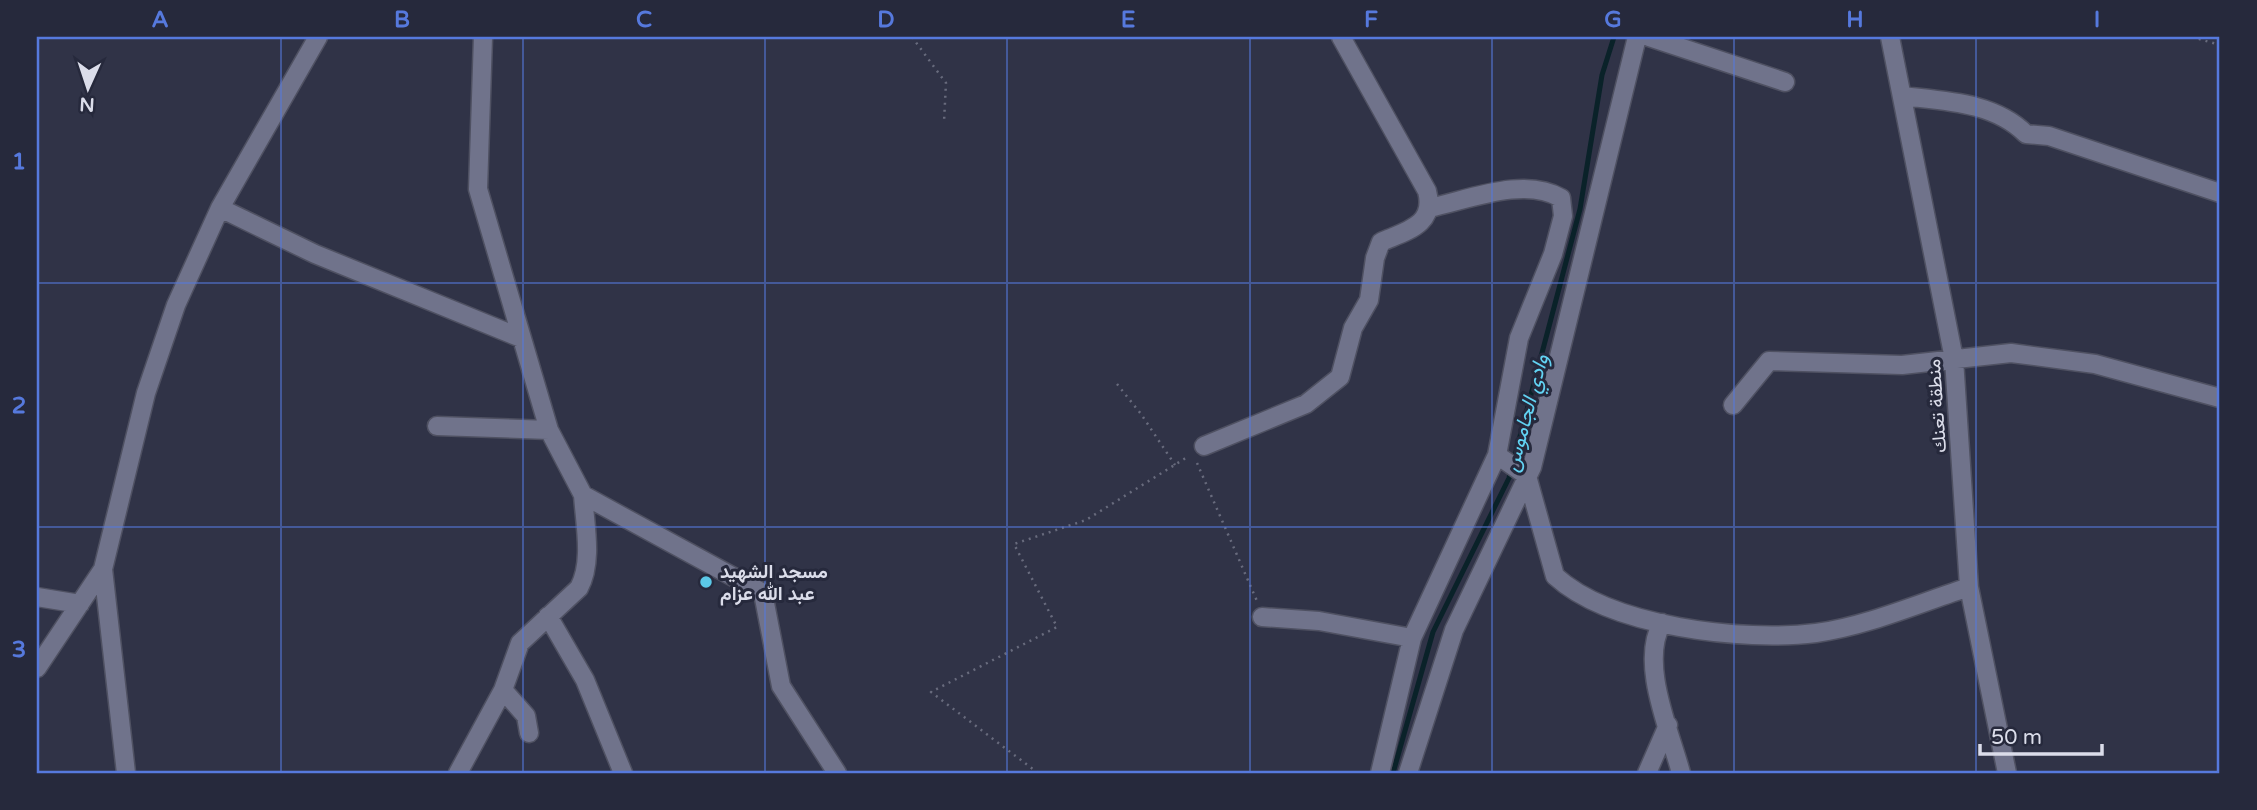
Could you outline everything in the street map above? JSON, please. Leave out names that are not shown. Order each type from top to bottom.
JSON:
[{"type":"street","points":[[126,773],[103,569],[146,393],[176,304],[220,208],[318,37]]},
{"type":"street","points":[[458,773],[503,690],[520,643],[579,588],[585,578],[583,495],[549,430],[478,189],[483,37]]},
{"type":"street","points":[[1204,446],[1306,404],[1340,377],[1353,328],[1369,300],[1374,258],[1381,242],[1422,225],[1429,208],[1427,191],[1413,163],[1341,37]]},
{"type":"street","points":[[1408,773],[1454,630],[1527,477],[1637,37]]},
{"type":"street","points":[[1649,37],[1786,82]]},
{"type":"street","name":"منطقة تعنك","points":[[1890,37],[1954,359],[1969,587],[2007,773]]},
{"type":"street","points":[[1902,96],[1958,102],[1997,113],[2015,123],[2026,134],[2049,136],[2220,193]]},
{"type":"street","points":[[1380,773],[1412,638],[1497,455],[1519,338],[1553,254],[1563,216],[1561,198],[1547,190],[1521,189],[1429,208]]},
{"type":"street","points":[[220,208],[315,254],[522,338]]},
{"type":"street","points":[[1733,405],[1769,361],[1902,365],[2011,354],[2095,364],[2220,398]]},
{"type":"street","points":[[437,426],[549,430]]},
{"type":"street","points":[[1497,455],[1527,477],[1555,576],[1613,611],[1662,623],[1755,636],[1816,633],[1875,618],[1969,587]]},
{"type":"street","points":[[583,495],[763,593],[781,687],[837,773]]},
{"type":"street","points":[[37,668],[103,569]]},
{"type":"street","points":[[37,597],[79,604]]},
{"type":"street","points":[[548,616],[584,680],[623,773]]},
{"type":"street","points":[[1262,617],[1319,621],[1412,638]]},
{"type":"street","points":[[1662,623],[1653,642],[1652,662],[1681,773]]},
{"type":"street","points":[[503,690],[526,716],[529,733]]},
{"type":"street","points":[[1647,773],[1668,725]]},
{"type":"path","points":[[912,37],[946,83],[944,122]]},
{"type":"path","points":[[2192,37],[2220,45]]},
{"type":"path","points":[[1116,384],[1141,414],[1175,465]]},
{"type":"path","points":[[1038,773],[931,692],[1057,627],[1014,544],[1086,520],[1193,453],[1262,617]]},
{"type":"waterway","name":"وادي الجاموس","points":[[1393,773],[1433,632],[1509,478],[1580,209],[1602,75],[1614,37]]},
{"type":"place","name":"مسجد الشهيد عبد الله عزام","points":[[706,582]]}]
